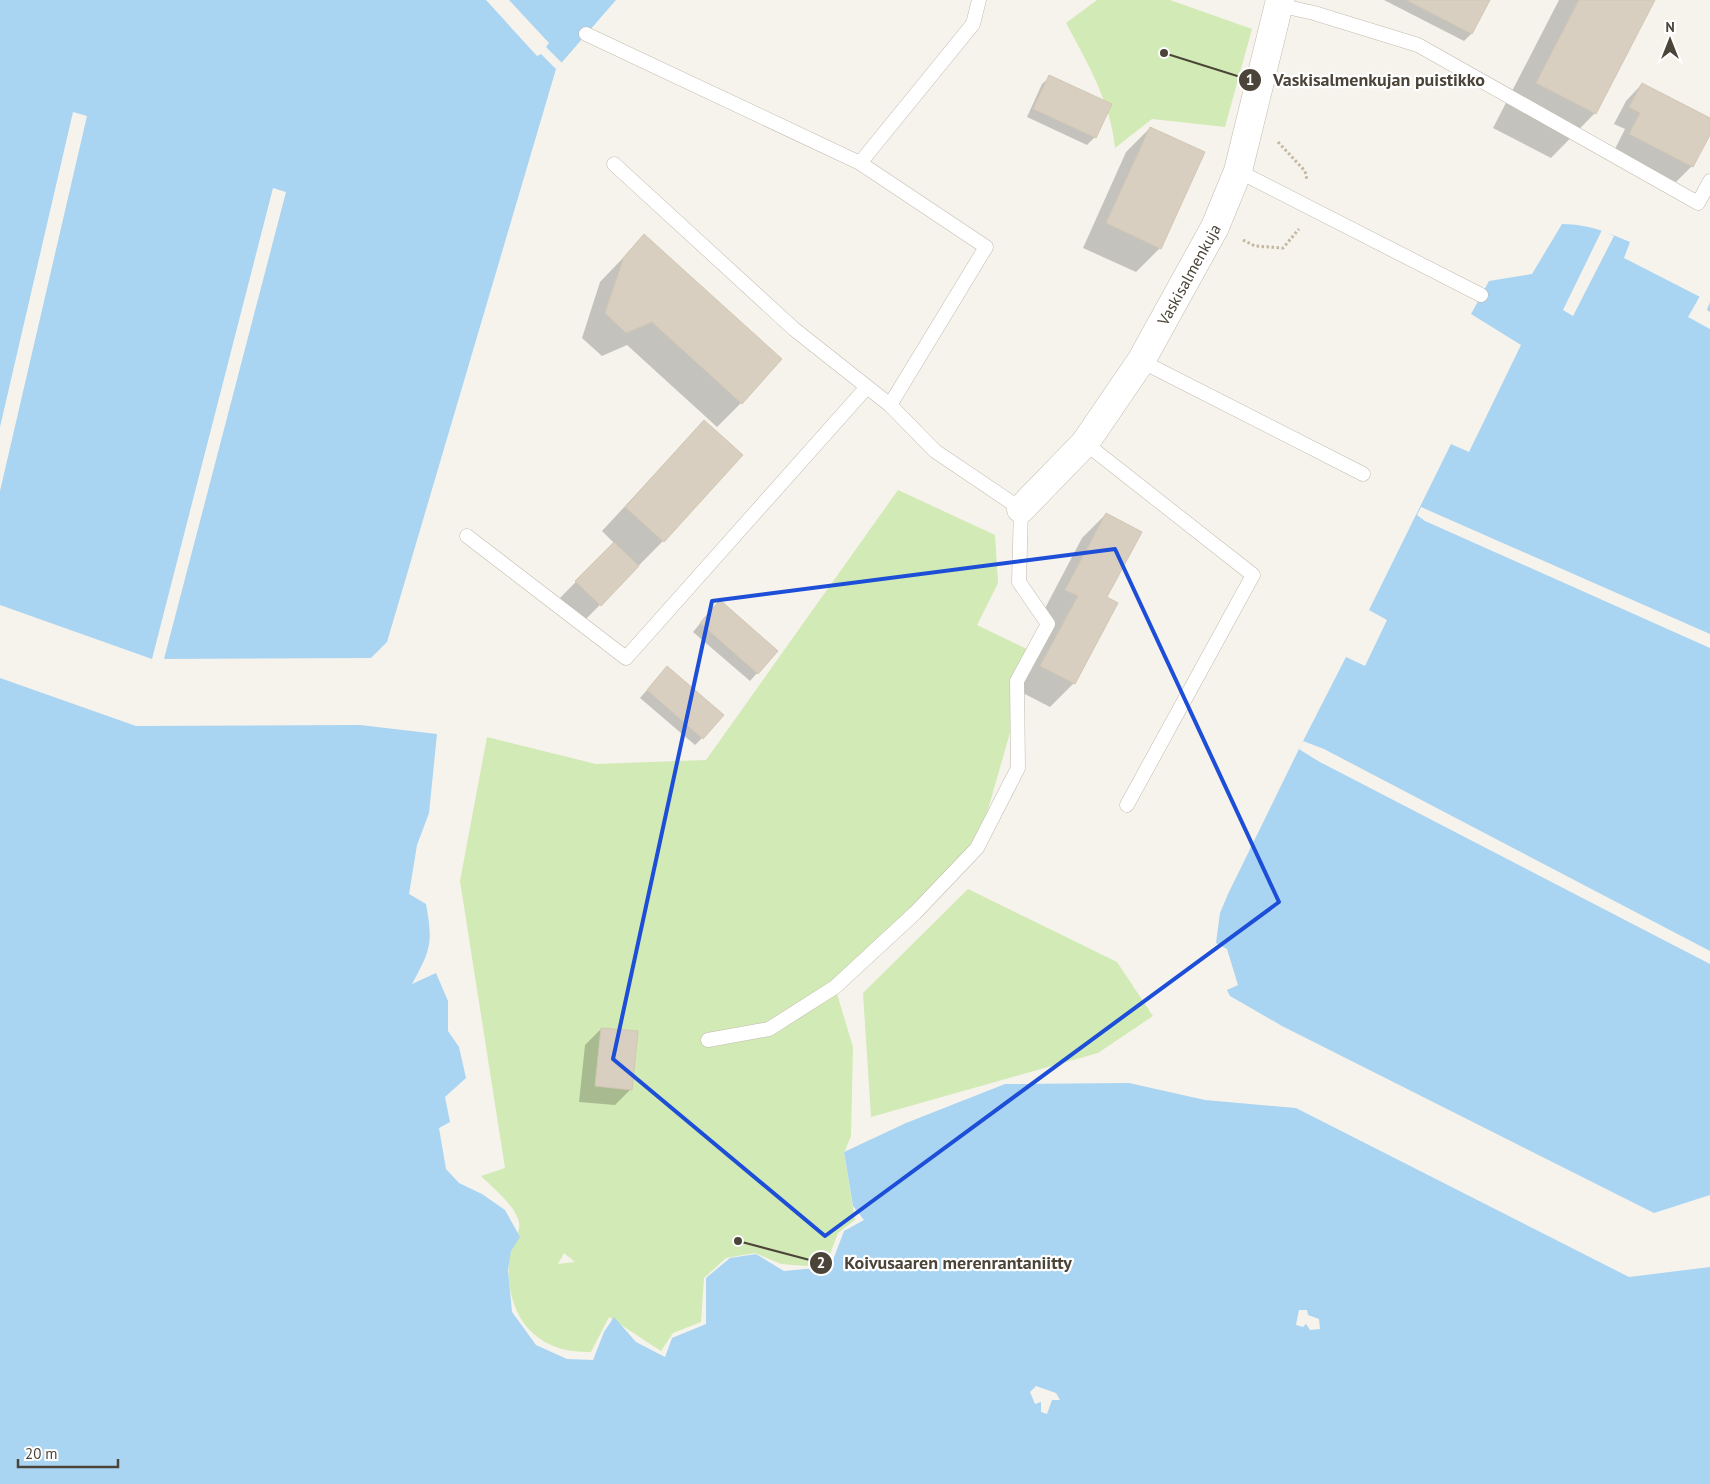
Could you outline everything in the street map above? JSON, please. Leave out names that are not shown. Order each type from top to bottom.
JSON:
[{"type":"street","name":"Vaskisalmenkuja","points":[[1022,509],[1085,442],[1141,361],[1215,227],[1238,171],[1279,3]]},
{"type":"lane","points":[[860,163],[973,24],[979,0]]},
{"type":"lane","points":[[1279,3],[1418,45],[1698,203],[1710,181]]},
{"type":"lane","points":[[586,34],[860,163],[986,247],[890,405]]},
{"type":"lane","points":[[614,164],[794,329],[890,405],[935,451],[1022,509],[1019,582],[1048,624],[1017,681],[1018,768],[977,848],[915,912],[835,987],[769,1029],[708,1040]]},
{"type":"lane","points":[[1238,171],[1481,295]]},
{"type":"lane","points":[[1141,361],[1363,474]]},
{"type":"lane","points":[[467,536],[626,658],[867,387]]},
{"type":"lane","points":[[1085,442],[1253,575],[1127,806]]},
{"type":"path","points":[[1215,227],[1255,246],[1283,248],[1299,228],[1310,193],[1305,171],[1275,138]]},
{"type":"highlighted area","points":[[1115,549],[1279,902],[825,1236],[613,1059],[712,601]]},
{"type":"green space","points":[[1097,0],[1170,0],[1252,29],[1225,127],[1152,119],[1115,148],[1109,115],[1097,83],[1066,23]]},
{"type":"green space","points":[[898,490],[995,535],[998,583],[977,625],[1033,652],[977,848],[835,987],[853,1047],[851,1136],[844,1153],[855,1220],[838,1233],[827,1262],[806,1266],[781,1264],[755,1253],[726,1258],[704,1278],[701,1322],[673,1333],[661,1351],[609,1317],[591,1352],[569,1351],[551,1345],[536,1336],[524,1324],[516,1309],[511,1291],[509,1272],[510,1251],[519,1228],[518,1219],[507,1202],[481,1176],[505,1168],[460,881],[487,737],[596,764],[706,760]],"holes":[[[564,1253],[575,1262],[558,1264]]]},
{"type":"green space","points":[[968,889],[1117,962],[1153,1016],[1098,1053],[871,1117],[863,993]]},
{"type":"water","points":[[0,0],[616,0],[556,69],[387,642],[371,658],[152,659],[0,605]]},
{"type":"water","points":[[1562,224],[1590,227],[1630,242],[1624,258],[1710,302],[1710,1195],[1654,1213],[1282,1026],[1230,996],[1227,990],[1238,985],[1227,949],[1216,943],[1220,913],[1228,894],[1346,657],[1365,666],[1387,620],[1369,610],[1451,444],[1469,452],[1521,345],[1471,314],[1489,281],[1532,274]]},
{"type":"water","points":[[0,678],[136,726],[360,725],[437,734],[429,813],[417,845],[409,894],[426,904],[430,937],[427,954],[412,984],[436,973],[448,1001],[448,1031],[459,1047],[466,1078],[445,1097],[450,1122],[439,1128],[446,1169],[459,1183],[482,1194],[505,1210],[520,1237],[511,1251],[508,1270],[512,1312],[536,1345],[567,1359],[593,1360],[604,1332],[614,1317],[636,1342],[665,1357],[672,1338],[706,1324],[706,1278],[730,1258],[756,1254],[784,1271],[816,1268],[833,1260],[844,1231],[864,1220],[853,1206],[844,1152],[906,1123],[1005,1084],[1129,1083],[1205,1100],[1296,1108],[1629,1277],[1710,1267],[1710,1484],[0,1484]],"holes":[[[1299,1310],[1307,1310],[1308,1315],[1319,1319],[1320,1329],[1310,1330],[1306,1324],[1303,1327],[1296,1325]],[[1036,1386],[1056,1393],[1060,1400],[1052,1400],[1047,1414],[1041,1412],[1041,1402],[1035,1404],[1030,1392]]]},
{"type":"pier","points":[[486,0],[509,0],[549,43],[546,47],[562,63],[556,69],[541,54],[537,56]]},
{"type":"pier","points":[[73,112],[87,116],[0,491],[0,427]]},
{"type":"pier","points":[[273,188],[286,192],[164,659],[152,659]]},
{"type":"pier","points":[[1602,230],[1614,236],[1573,316],[1563,310]]},
{"type":"pier","points":[[1700,296],[1710,302],[1707,310],[1710,312],[1710,329],[1688,317]]},
{"type":"pier","points":[[1421,507],[1710,634],[1710,648],[1425,521],[1417,515]]},
{"type":"pier","points":[[1303,741],[1324,749],[1710,951],[1710,964],[1318,761],[1299,749]]},
{"type":"building","points":[[1406,0],[1490,0],[1472,34]]},
{"type":"building","points":[[1579,0],[1655,0],[1596,114],[1536,83]]},
{"type":"building","points":[[1049,75],[1112,104],[1096,138],[1033,109]]},
{"type":"building","points":[[1642,83],[1710,118],[1710,135],[1693,167],[1629,134],[1640,113],[1629,107]]},
{"type":"building","points":[[1150,127],[1205,152],[1161,249],[1106,223]]},
{"type":"building","points":[[644,234],[782,359],[742,404],[652,322],[626,333],[605,313],[624,257]]},
{"type":"building","points":[[704,420],[743,455],[664,542],[625,507]]},
{"type":"building","points":[[1106,513],[1142,532],[1107,597],[1118,603],[1075,684],[1040,666],[1078,596],[1065,590]]},
{"type":"building","points":[[614,542],[639,566],[601,606],[575,581]]},
{"type":"building","points":[[720,600],[778,651],[758,674],[700,623]]},
{"type":"building","points":[[667,666],[724,715],[703,739],[647,690]]},
{"type":"building","points":[[601,1028],[638,1031],[632,1090],[595,1086]]},
{"type":"place","name":"Vaskisalmenkujan puistikko","points":[[1164,53]]},
{"type":"place","name":"Koivusaaren merenrantaniitty","points":[[738,1241]]}]
